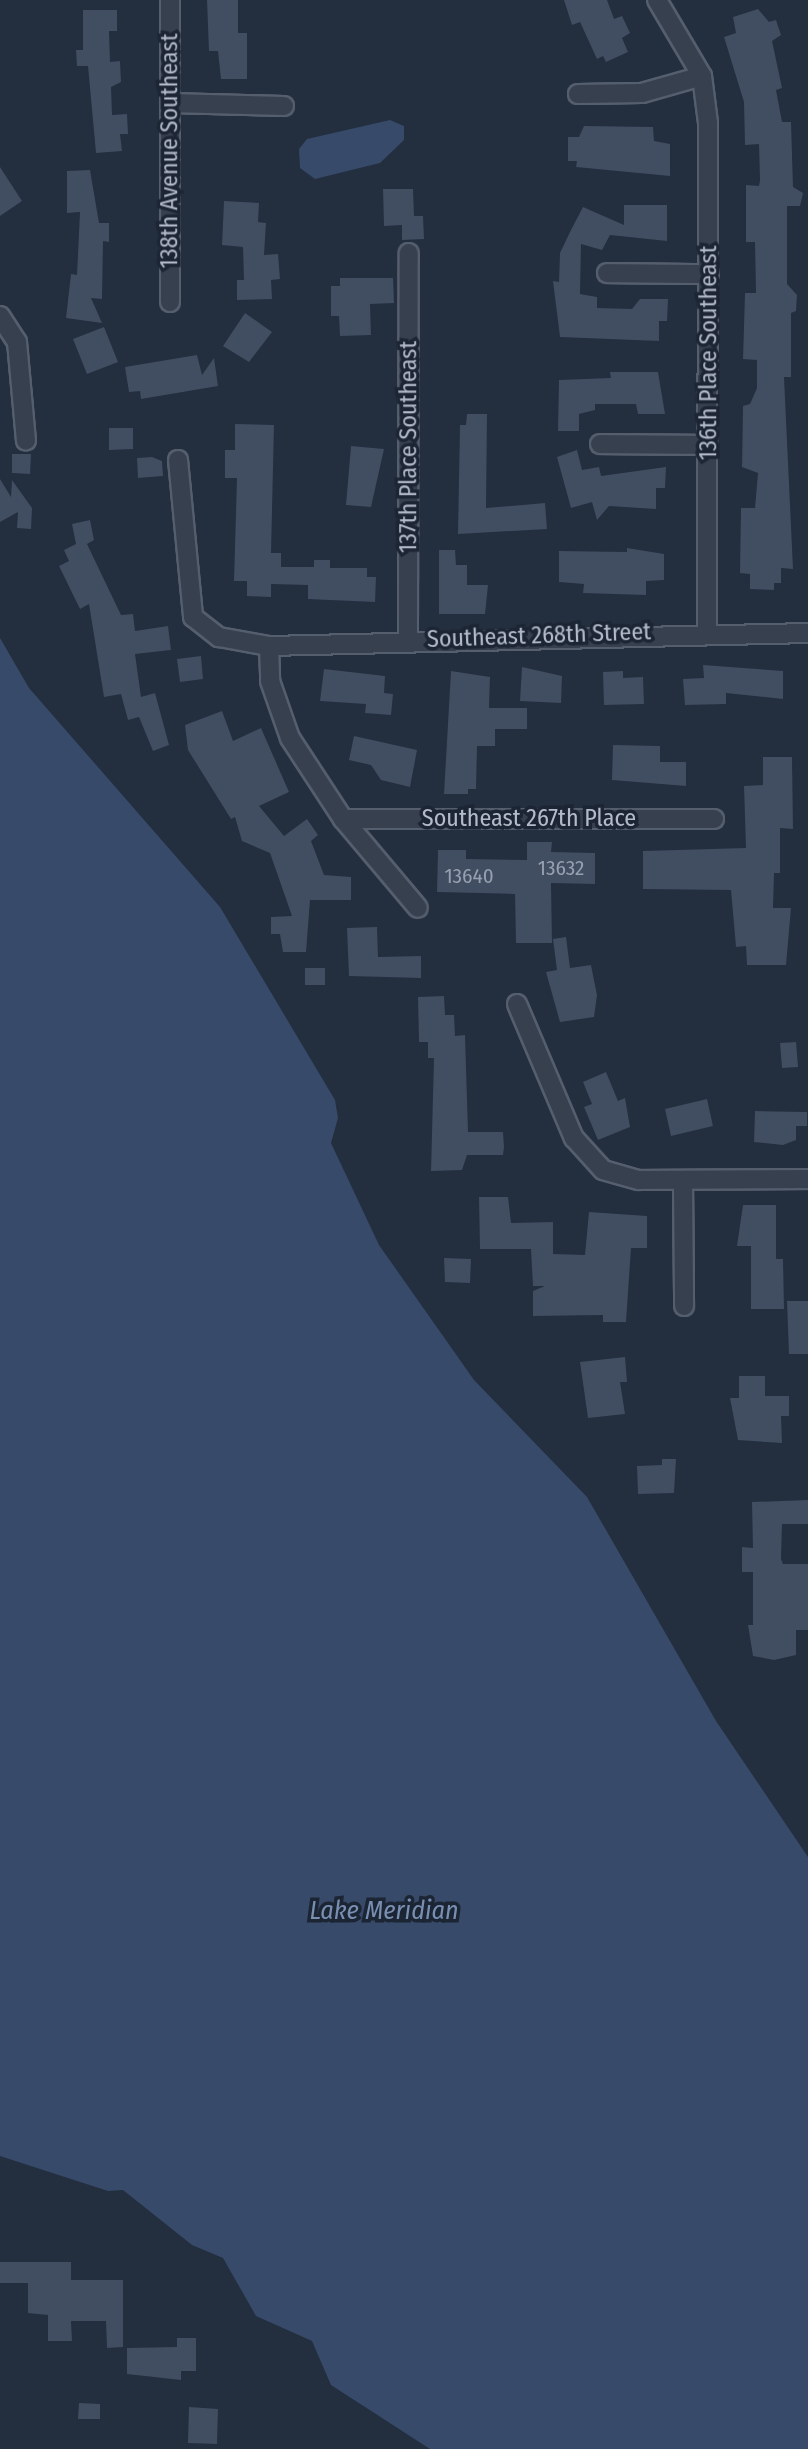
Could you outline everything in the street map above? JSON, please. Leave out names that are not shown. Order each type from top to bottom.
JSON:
[{"type":"street","name":"138th Avenue Southeast","points":[[170,0],[170,303]]},
{"type":"street","points":[[578,94],[642,93],[702,76],[657,0]]},
{"type":"street","name":"136th Place Southeast","points":[[702,76],[710,159],[707,631]]},
{"type":"street","points":[[170,103],[284,106]]},
{"type":"street","name":"137th Place Southeast","points":[[408,641],[409,253]]},
{"type":"street","points":[[607,273],[709,274]]},
{"type":"street","points":[[0,316],[17,342],[26,442]]},
{"type":"street","points":[[600,444],[708,445]]},
{"type":"street","name":"Southeast 268th Street","points":[[178,460],[193,617],[219,637],[269,646],[707,631],[808,633]]},
{"type":"street","points":[[269,646],[278,712],[343,818],[418,908]]},
{"type":"street","name":"Southeast 267th Place","points":[[343,818],[714,818]]},
{"type":"street","points":[[517,1004],[569,1127],[603,1170],[639,1180],[808,1179]]},
{"type":"street","points":[[683,1180],[684,1306]]},
{"type":"water","points":[[390,120],[404,126],[404,140],[380,163],[315,179],[300,168],[299,149],[307,139]]},
{"type":"water","name":"Lake Meridian","points":[[0,638],[29,688],[220,907],[335,1100],[338,1118],[331,1143],[379,1245],[474,1380],[587,1497],[716,1721],[808,1857],[808,2449],[430,2449],[331,2385],[312,2341],[256,2316],[223,2258],[192,2245],[123,2190],[108,2191],[0,2156]]},
{"type":"building","points":[[207,0],[238,0],[238,33],[247,33],[247,79],[221,79],[218,51],[209,51]]},
{"type":"building","points":[[564,0],[607,0],[614,19],[622,16],[630,33],[622,38],[628,52],[606,62],[603,56],[597,59],[580,22],[572,25]]},
{"type":"building","points":[[758,9],[769,22],[776,20],[781,35],[772,41],[782,88],[776,90],[782,122],[791,122],[793,187],[803,193],[800,206],[787,206],[787,284],[797,295],[796,311],[791,313],[791,377],[784,377],[793,569],[781,568],[781,583],[774,583],[774,590],[750,589],[750,574],[740,573],[741,508],[755,508],[758,473],[742,467],[743,406],[750,404],[757,388],[757,360],[743,359],[745,293],[756,293],[755,242],[746,242],[746,185],[759,186],[759,144],[745,145],[744,102],[724,37],[736,33],[733,17]]},
{"type":"building","points":[[83,10],[117,10],[117,31],[109,31],[110,62],[120,61],[121,82],[111,87],[112,115],[127,114],[128,134],[120,134],[122,151],[96,153],[88,66],[77,66],[76,50],[83,50]]},
{"type":"building","points":[[584,126],[653,127],[654,141],[670,144],[670,176],[576,167],[577,161],[568,161],[568,137],[579,137]]},
{"type":"building","points":[[0,167],[22,201],[0,216]]},
{"type":"building","points":[[90,170],[99,223],[109,223],[109,242],[103,241],[102,299],[91,298],[102,323],[66,318],[71,274],[77,275],[80,212],[67,213],[67,171]]},
{"type":"building","points":[[383,189],[413,189],[414,216],[423,216],[424,239],[402,240],[402,225],[384,226]]},
{"type":"building","points":[[224,201],[259,203],[258,222],[266,223],[264,255],[278,254],[280,279],[271,280],[272,299],[237,300],[237,280],[244,280],[243,247],[222,245]]},
{"type":"building","points":[[624,205],[667,205],[667,241],[610,235],[602,250],[581,244],[580,294],[597,297],[597,308],[632,309],[640,299],[668,299],[667,321],[659,321],[659,341],[560,337],[553,281],[559,282],[560,253],[571,230],[583,207],[624,225]]},
{"type":"building","points":[[340,278],[393,278],[394,303],[370,304],[371,335],[340,336],[339,316],[331,316],[331,286],[340,286]]},
{"type":"building","points":[[245,313],[272,332],[249,362],[223,346]]},
{"type":"building","points":[[104,327],[118,362],[87,374],[73,339]]},
{"type":"building","points":[[197,355],[202,375],[214,358],[218,386],[141,399],[140,391],[129,392],[125,367]]},
{"type":"building","points":[[610,372],[658,372],[665,414],[638,414],[636,404],[595,404],[595,410],[579,414],[579,431],[558,431],[559,380],[611,378]]},
{"type":"building","points":[[467,414],[487,414],[486,508],[545,503],[547,529],[458,534],[460,425],[466,425]]},
{"type":"building","points":[[235,424],[274,425],[271,553],[281,553],[281,567],[314,567],[314,560],[330,560],[330,568],[367,568],[367,577],[376,577],[375,602],[308,599],[308,585],[271,584],[271,597],[247,596],[247,581],[234,581],[237,478],[225,478],[225,450],[235,450]]},
{"type":"building","points":[[109,428],[133,428],[133,449],[109,450]]},
{"type":"building","points":[[351,446],[384,449],[371,507],[346,505]]},
{"type":"building","points":[[577,450],[582,470],[599,467],[601,476],[666,467],[665,488],[656,488],[656,509],[609,506],[597,520],[592,502],[571,508],[557,457]]},
{"type":"building","points":[[12,454],[31,454],[30,474],[12,473]]},
{"type":"building","points":[[152,457],[162,461],[163,476],[138,478],[137,458]]},
{"type":"building","points":[[0,479],[11,497],[12,480],[32,508],[31,529],[17,528],[18,512],[0,522]]},
{"type":"building","points":[[90,520],[94,540],[87,544],[121,615],[133,614],[135,631],[168,626],[171,650],[135,654],[141,697],[155,693],[169,745],[153,751],[139,717],[128,720],[121,694],[104,697],[89,604],[80,609],[59,566],[69,561],[64,550],[76,544],[72,524]]},
{"type":"building","points":[[627,548],[664,554],[664,580],[646,581],[646,595],[583,593],[584,584],[559,582],[559,551],[627,552]]},
{"type":"building","points":[[439,550],[455,550],[456,565],[467,565],[467,585],[488,585],[485,614],[439,614]]},
{"type":"building","points":[[201,656],[203,679],[180,682],[177,659]]},
{"type":"building","points":[[703,665],[783,671],[783,699],[726,693],[726,704],[685,705],[683,679],[704,678]]},
{"type":"building","points":[[522,667],[562,676],[561,703],[520,701]]},
{"type":"building","points":[[324,669],[385,676],[384,693],[393,694],[391,715],[365,713],[366,704],[320,701]]},
{"type":"building","points":[[451,671],[490,677],[489,708],[527,708],[527,729],[495,729],[495,746],[477,746],[476,789],[468,789],[468,794],[444,794]]},
{"type":"building","points":[[623,671],[623,678],[643,677],[644,704],[604,705],[603,672]]},
{"type":"building","points":[[222,711],[233,741],[261,728],[289,792],[259,806],[284,836],[307,819],[318,835],[311,841],[324,875],[351,877],[351,900],[310,900],[306,952],[283,952],[280,934],[271,934],[271,917],[292,916],[270,853],[242,841],[235,817],[231,819],[188,750],[185,725]]},
{"type":"building","points":[[354,736],[417,750],[410,787],[381,780],[371,765],[349,760]]},
{"type":"building","points":[[613,745],[660,746],[660,762],[686,762],[686,786],[612,780]]},
{"type":"building","points":[[763,757],[792,757],[793,829],[780,828],[780,873],[774,873],[773,908],[791,908],[786,965],[747,965],[746,946],[736,947],[731,890],[643,889],[643,851],[746,848],[744,786],[763,785]]},
{"type":"building","points":[[527,842],[552,842],[551,852],[595,853],[595,884],[551,883],[552,943],[516,943],[515,894],[437,892],[438,850],[466,850],[466,859],[527,860]]},
{"type":"building","points":[[377,927],[378,957],[421,956],[421,978],[349,976],[347,928]]},
{"type":"building","points":[[566,937],[570,968],[591,965],[597,995],[594,1017],[560,1022],[546,972],[557,970],[553,939]]},
{"type":"building","points":[[305,968],[325,968],[325,985],[305,985]]},
{"type":"building","points":[[444,996],[445,1015],[454,1015],[455,1036],[465,1035],[468,1132],[503,1132],[504,1147],[503,1155],[467,1155],[462,1170],[431,1171],[434,1058],[428,1058],[428,1042],[419,1042],[418,997]]},
{"type":"building","points":[[796,1042],[798,1067],[782,1068],[780,1043]]},
{"type":"building","points":[[606,1072],[618,1101],[625,1098],[630,1127],[598,1140],[584,1107],[592,1104],[583,1082]]},
{"type":"building","points":[[707,1099],[713,1126],[671,1136],[665,1109]]},
{"type":"building","points":[[755,1111],[807,1112],[807,1126],[796,1126],[796,1140],[783,1145],[754,1142]]},
{"type":"building","points":[[479,1197],[508,1197],[511,1223],[553,1222],[553,1254],[585,1255],[589,1212],[647,1216],[647,1248],[631,1248],[626,1322],[603,1322],[603,1315],[533,1316],[533,1291],[545,1286],[533,1286],[531,1249],[480,1249]]},
{"type":"building","points":[[743,1205],[776,1205],[776,1259],[783,1259],[784,1309],[751,1309],[751,1246],[737,1246]]},
{"type":"building","points":[[444,1258],[471,1259],[470,1283],[445,1282]]},
{"type":"building","points":[[787,1301],[808,1301],[808,1354],[789,1354]]},
{"type":"building","points":[[625,1357],[627,1382],[620,1382],[625,1414],[588,1418],[580,1362]]},
{"type":"building","points":[[739,1376],[765,1376],[765,1396],[789,1396],[789,1416],[781,1416],[782,1443],[738,1440],[730,1398],[739,1398]]},
{"type":"building","points":[[662,1459],[676,1459],[674,1493],[638,1494],[637,1466],[662,1465]]},
{"type":"building","points":[[808,1500],[808,1524],[782,1524],[781,1559],[783,1564],[808,1564],[808,1630],[796,1630],[796,1655],[774,1660],[753,1656],[748,1625],[753,1625],[753,1572],[742,1572],[742,1547],[753,1548],[752,1502]]},
{"type":"building","points":[[0,2262],[71,2262],[71,2280],[123,2280],[123,2347],[107,2348],[106,2321],[71,2321],[72,2341],[48,2341],[48,2315],[28,2313],[28,2283],[0,2283]]},
{"type":"building","points":[[177,2338],[196,2338],[196,2371],[181,2371],[181,2380],[127,2374],[127,2348],[177,2347]]},
{"type":"building","points":[[79,2403],[100,2404],[100,2419],[78,2419]]},
{"type":"building","points":[[189,2407],[218,2409],[217,2444],[188,2443]]}]
